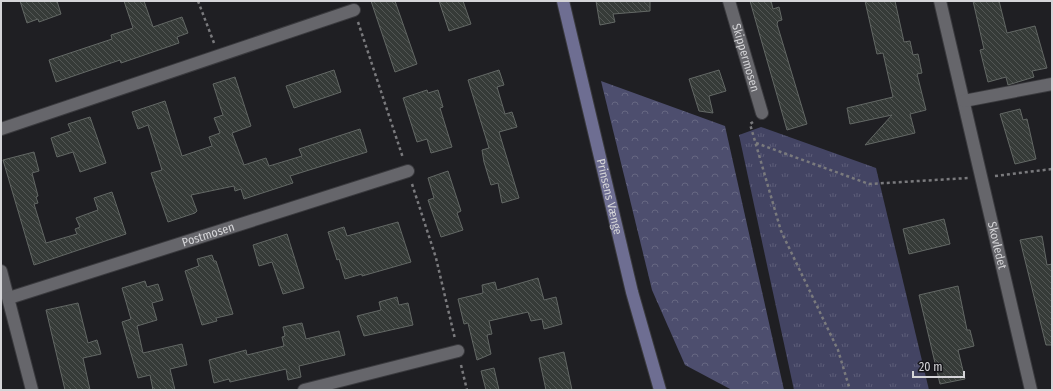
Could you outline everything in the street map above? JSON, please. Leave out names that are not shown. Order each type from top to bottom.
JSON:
[{"type":"street","name":"Prinsens Vænge","points":[[563,1],[632,292],[660,390]]},
{"type":"street","name":"Skippermosen","points":[[730,1],[762,113]]},
{"type":"street","name":"Skovledet","points":[[940,1],[1031,390]]},
{"type":"street","points":[[1,129],[354,10]]},
{"type":"street","points":[[964,101],[1052,84]]},
{"type":"street","name":"Postmosen","points":[[9,298],[408,171]]},
{"type":"street","points":[[1,271],[32,390]]},
{"type":"street","points":[[304,390],[458,351]]},
{"type":"path","points":[[198,1],[219,56]]},
{"type":"path","points":[[354,10],[436,258],[467,390]]},
{"type":"path","points":[[850,390],[838,350],[781,230],[756,142],[869,184],[982,177],[1052,168]]},
{"type":"green space","points":[[601,81],[725,126],[784,390],[732,390],[685,365],[652,290]]},
{"type":"green space","points":[[761,127],[876,168],[929,390],[794,390],[739,135]]},
{"type":"building","points":[[20,1],[57,1],[61,14],[39,22],[38,19],[27,23]]},
{"type":"building","points":[[124,1],[144,1],[153,27],[182,17],[188,33],[177,37],[179,43],[121,63],[120,60],[56,82],[49,60],[112,39],[111,35],[133,28]]},
{"type":"building","points":[[371,1],[395,1],[417,64],[395,72]]},
{"type":"building","points":[[439,1],[463,1],[471,24],[449,31]]},
{"type":"building","points":[[596,1],[650,1],[650,11],[613,14],[615,22],[600,25]]},
{"type":"building","points":[[750,1],[771,1],[773,9],[779,7],[782,20],[778,21],[777,24],[807,124],[787,130]]},
{"type":"building","points":[[865,1],[895,1],[904,42],[910,41],[913,55],[918,54],[922,73],[917,74],[926,110],[910,114],[915,133],[865,145],[892,115],[850,124],[847,108],[893,97],[883,53],[877,54]]},
{"type":"building","points":[[973,1],[999,1],[1007,33],[1035,26],[1047,68],[1032,71],[1034,77],[1008,85],[1006,77],[988,82],[980,50],[984,49]]},
{"type":"building","points":[[334,70],[341,92],[294,108],[286,86]]},
{"type":"building","points":[[499,70],[504,85],[497,87],[505,114],[512,112],[517,127],[499,132],[519,198],[502,203],[498,183],[491,185],[484,162],[482,150],[489,148],[468,80]]},
{"type":"building","points":[[719,70],[726,91],[709,96],[713,113],[699,111],[689,79]]},
{"type":"building","points":[[235,77],[251,126],[232,133],[244,165],[266,158],[269,166],[302,156],[299,149],[360,129],[367,152],[290,176],[293,183],[244,199],[241,189],[235,191],[234,186],[191,195],[197,211],[168,222],[151,173],[162,170],[148,125],[138,129],[132,112],[165,101],[182,156],[212,146],[209,137],[220,133],[214,118],[223,115],[213,84]]},
{"type":"building","points":[[427,90],[428,93],[438,90],[443,107],[440,108],[452,147],[431,153],[427,139],[417,142],[403,98]]},
{"type":"building","points":[[1020,109],[1023,120],[1027,119],[1036,159],[1015,164],[1000,114]]},
{"type":"building","points":[[90,117],[106,163],[80,172],[73,152],[57,157],[51,138],[71,131],[68,124]]},
{"type":"building","points":[[34,152],[39,171],[32,173],[38,196],[36,197],[38,203],[34,204],[46,243],[77,234],[75,229],[80,227],[76,218],[98,210],[94,198],[112,192],[126,234],[34,265],[3,160]]},
{"type":"building","points":[[448,171],[461,211],[457,213],[463,230],[441,237],[428,200],[434,198],[428,178]]},
{"type":"building","points":[[944,219],[950,244],[909,254],[903,229]]},
{"type":"building","points":[[398,222],[411,262],[362,276],[362,274],[345,279],[328,232],[344,227],[347,236]]},
{"type":"building","points":[[287,234],[304,288],[283,294],[272,262],[259,266],[253,245]]},
{"type":"building","points":[[1042,236],[1047,265],[1052,264],[1052,345],[1046,345],[1020,240]]},
{"type":"building","points":[[212,255],[214,261],[216,261],[233,314],[216,318],[217,321],[202,325],[185,271],[199,266],[197,259]]},
{"type":"building","points":[[538,278],[544,300],[556,297],[562,324],[544,329],[542,319],[531,321],[528,312],[489,321],[492,334],[487,335],[491,354],[477,360],[468,323],[464,324],[458,299],[483,293],[482,285],[495,282],[497,290]]},
{"type":"building","points":[[145,281],[147,287],[158,284],[163,300],[152,303],[157,320],[137,326],[143,353],[182,344],[187,365],[170,369],[175,390],[153,390],[150,375],[138,378],[122,322],[131,319],[122,288]]},
{"type":"building","points":[[958,286],[967,330],[970,330],[974,346],[958,350],[965,379],[940,384],[919,295]]},
{"type":"building","points":[[397,297],[399,305],[408,303],[413,325],[364,336],[357,316],[381,310],[379,302]]},
{"type":"building","points":[[78,303],[88,343],[97,340],[101,354],[83,358],[90,390],[65,390],[46,310]]},
{"type":"building","points":[[302,323],[306,339],[339,331],[345,355],[299,366],[301,377],[288,380],[286,369],[230,382],[229,379],[214,383],[209,360],[246,350],[247,355],[284,346],[282,337],[285,336],[283,327]]},
{"type":"building","points":[[564,352],[572,390],[546,390],[539,358]]},
{"type":"building","points":[[494,368],[499,390],[486,390],[481,371]]}]
